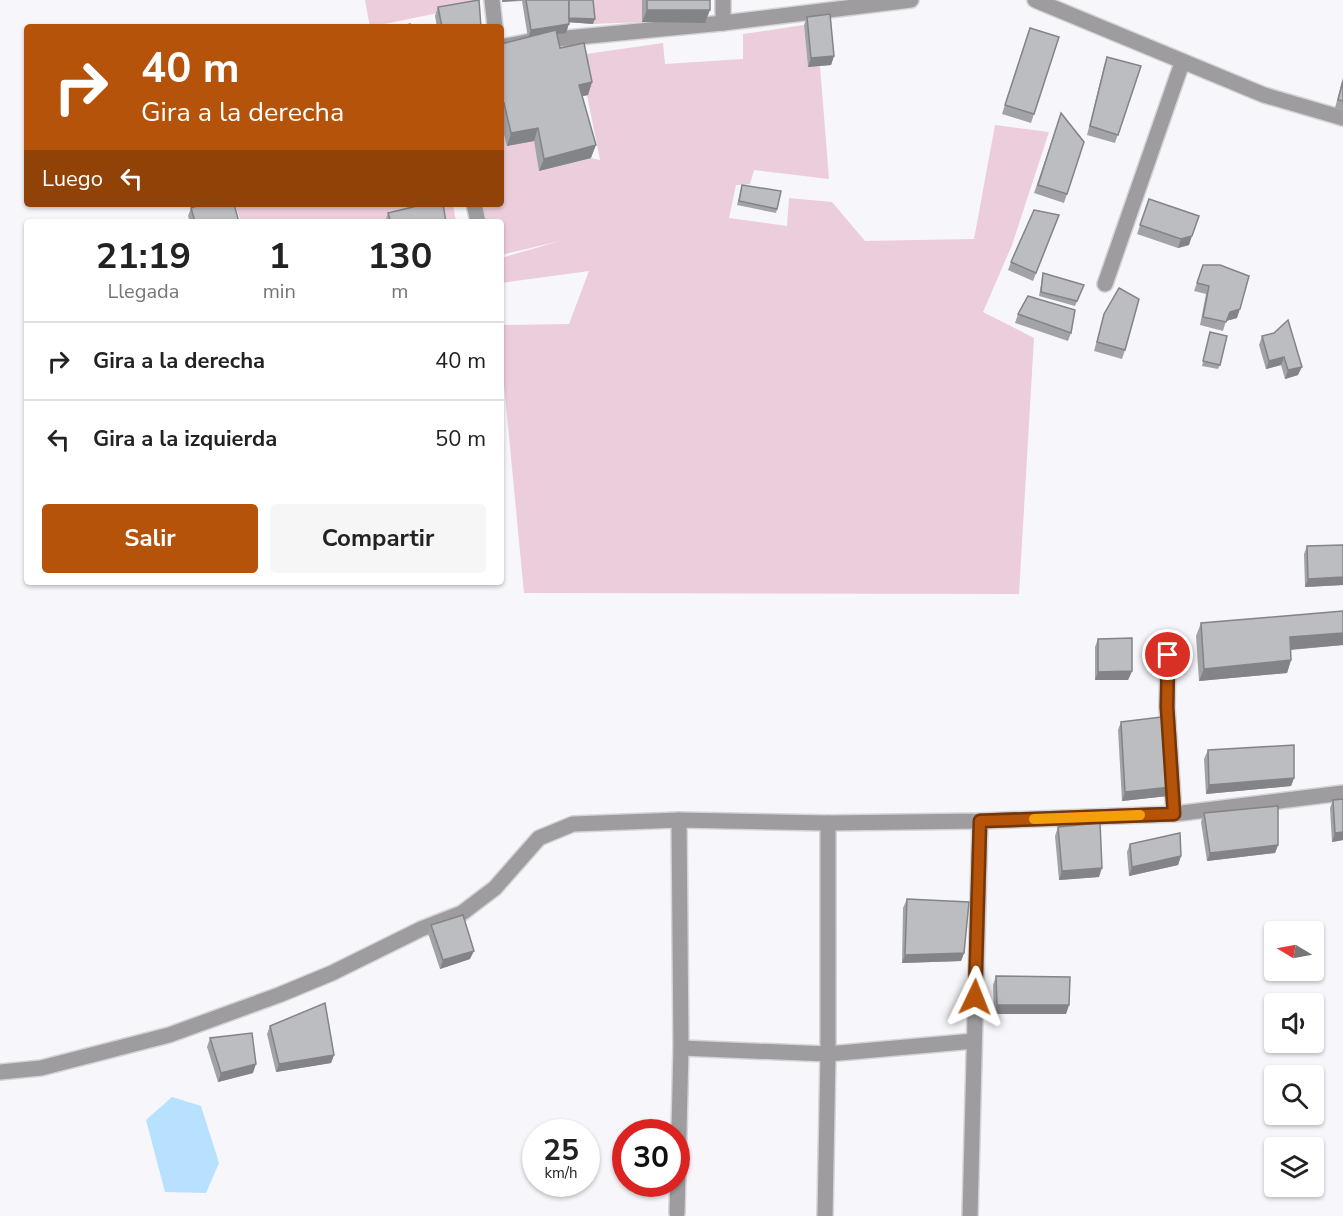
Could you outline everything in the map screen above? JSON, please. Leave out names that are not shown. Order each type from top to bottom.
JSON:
[{"type":"street","points":[[492,0],[495,24]]},
{"type":"street","points":[[723,0],[723,23]]},
{"type":"street","points":[[504,46],[526,42],[723,23],[911,0]]},
{"type":"street","points":[[1035,0],[1182,63],[1264,95],[1343,118]]},
{"type":"street","points":[[1105,284],[1182,63]]},
{"type":"street","points":[[1168,655],[1167,707],[1174,814]]},
{"type":"street","points":[[0,1072],[41,1068],[169,1035],[332,973],[421,929],[462,913],[495,888],[538,838],[573,824],[678,820],[828,823],[980,821],[1174,814],[1343,793]]},
{"type":"street","points":[[677,1213],[681,1048],[678,820]]},
{"type":"street","points":[[970,1216],[980,821]]},
{"type":"street","points":[[825,1216],[828,823]]},
{"type":"street","points":[[681,1048],[828,1054],[974,1041]]},
{"type":"shaded area","points":[[365,0],[476,0],[477,5],[385,24],[369,24]]},
{"type":"shaded area","points":[[591,0],[642,0],[642,22],[593,24]]},
{"type":"shaded area","points":[[804,25],[808,67],[820,66],[829,179],[754,170],[750,184],[736,185],[729,218],[787,226],[789,198],[832,202],[865,241],[974,239],[995,125],[1049,132],[1012,245],[983,312],[1034,338],[1019,594],[524,593],[504,384],[504,325],[569,324],[589,271],[504,283],[504,257],[560,241],[504,254],[504,219],[486,219],[483,207],[504,207],[504,125],[534,141],[540,171],[591,158],[600,160],[579,55],[663,43],[665,64],[743,59],[743,34]]},
{"type":"shaded area","points":[[236,207],[454,207],[456,219],[441,219],[439,209],[397,219],[240,219]]},
{"type":"water","points":[[172,1097],[201,1106],[219,1163],[206,1193],[165,1192],[146,1120]]},
{"type":"building","points":[[479,0],[481,24],[441,24],[438,7]]},
{"type":"building","points":[[526,0],[569,0],[569,24],[531,30]]},
{"type":"building","points":[[569,0],[593,0],[595,19],[569,18]]},
{"type":"building","points":[[647,0],[710,0],[710,10],[647,10]]},
{"type":"building","points":[[830,14],[834,56],[811,58],[807,17]]},
{"type":"building","points":[[1030,28],[1059,37],[1034,114],[1005,105]]},
{"type":"building","points":[[556,30],[560,48],[584,43],[592,82],[579,85],[596,145],[544,159],[538,128],[511,133],[504,103],[504,43]]},
{"type":"building","points":[[1107,57],[1141,66],[1118,135],[1090,126]]},
{"type":"building","points":[[1343,81],[1343,101],[1338,100]]},
{"type":"building","points":[[1061,113],[1084,142],[1067,194],[1038,185]]},
{"type":"building","points":[[742,185],[781,191],[777,209],[739,201]]},
{"type":"building","points":[[1149,199],[1199,216],[1192,236],[1181,239],[1140,225]]},
{"type":"building","points":[[235,207],[238,219],[194,219],[191,208]]},
{"type":"building","points":[[413,207],[444,207],[446,219],[390,219],[388,213]]},
{"type":"building","points":[[1034,210],[1059,215],[1036,273],[1011,262]]},
{"type":"building","points":[[1203,265],[1220,265],[1249,276],[1240,309],[1230,312],[1226,322],[1203,317],[1209,286],[1197,283]]},
{"type":"building","points":[[1043,273],[1084,285],[1077,301],[1041,292]]},
{"type":"building","points":[[1119,288],[1139,299],[1125,350],[1097,342],[1104,314]]},
{"type":"building","points":[[1028,296],[1075,310],[1071,333],[1018,314]]},
{"type":"building","points":[[1288,320],[1302,367],[1288,370],[1284,357],[1269,361],[1262,336],[1274,333]]},
{"type":"building","points":[[1210,332],[1227,336],[1220,365],[1203,361]]},
{"type":"building","points":[[1343,545],[1343,577],[1308,579],[1307,546]]},
{"type":"building","points":[[1343,611],[1343,633],[1290,637],[1291,660],[1204,669],[1201,623]]},
{"type":"building","points":[[1132,638],[1132,671],[1098,672],[1098,639]]},
{"type":"building","points":[[1161,717],[1171,787],[1125,792],[1121,722]]},
{"type":"building","points":[[1294,745],[1294,778],[1209,785],[1208,750]]},
{"type":"building","points":[[1343,799],[1343,832],[1335,833],[1333,800]]},
{"type":"building","points":[[1278,806],[1278,845],[1210,853],[1204,813]]},
{"type":"building","points":[[1100,823],[1102,868],[1062,871],[1058,827]]},
{"type":"building","points":[[1180,833],[1181,856],[1132,867],[1130,844]]},
{"type":"building","points":[[907,899],[969,902],[964,953],[905,955]]},
{"type":"building","points":[[463,915],[474,951],[443,960],[431,925]]},
{"type":"building","points":[[996,976],[1070,977],[1069,1005],[997,1005]]},
{"type":"building","points":[[325,1003],[334,1055],[279,1064],[270,1026]]},
{"type":"building","points":[[252,1033],[256,1064],[221,1073],[210,1038]]},
{"type":"slow traffic","points":[[1034,819],[1140,815]]},
{"type":"route","points":[[975,997],[980,821],[1174,814],[1167,707],[1168,655]]}]
